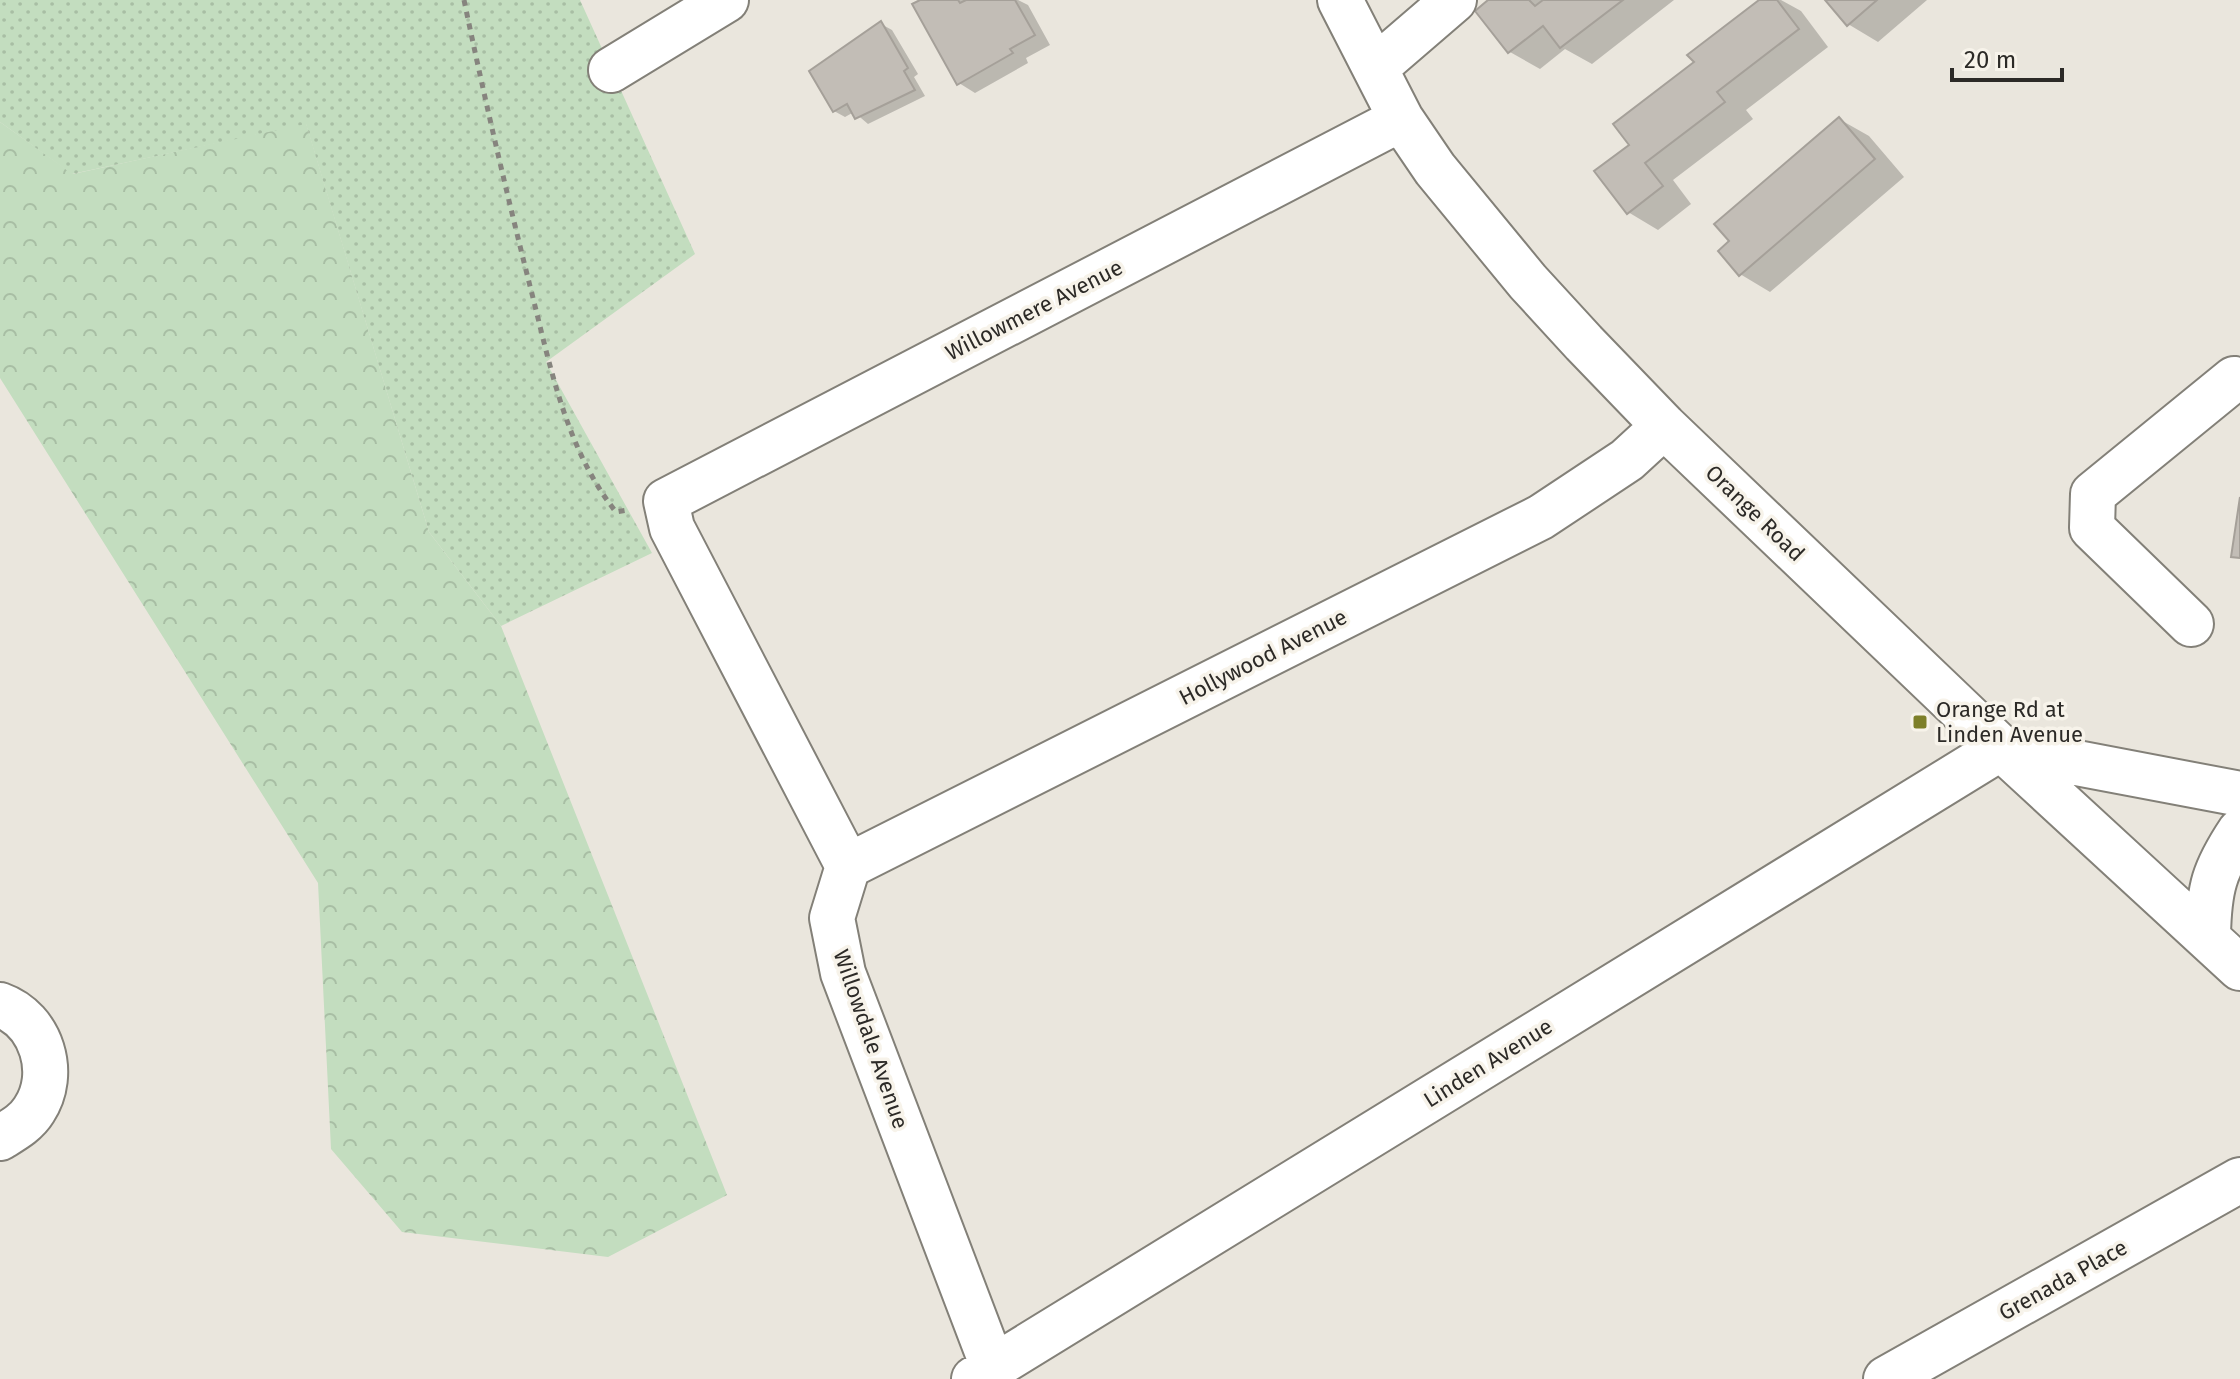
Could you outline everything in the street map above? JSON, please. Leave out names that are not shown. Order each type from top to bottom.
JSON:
[{"type":"street","points":[[611,70],[726,0]]},
{"type":"street","name":"Orange Road","points":[[1340,0],[1401,119],[1475,220],[1664,426],[2001,748],[2208,935],[2240,968]]},
{"type":"street","points":[[1375,68],[1454,0]]},
{"type":"street","name":"Willowmere Avenue","points":[[666,501],[1401,119]]},
{"type":"street","points":[[2191,624],[2092,528],[2093,494],[2234,379]]},
{"type":"street","name":"Hollywood Avenue","points":[[848,866],[1541,517],[1617,468],[1664,426]]},
{"type":"street","points":[[666,501],[672,528],[848,866]]},
{"type":"street","points":[[2001,748],[2240,794]]},
{"type":"street","name":"Linden Avenue","points":[[983,1375],[2001,748]]},
{"type":"street","points":[[2208,935],[2209,892],[2219,862],[2240,831]]},
{"type":"street","name":"Willowdale Avenue","points":[[848,866],[832,918],[843,973],[983,1375]]},
{"type":"street","points":[[0,1005],[32,1028],[42,1047],[46,1069],[43,1091],[34,1111],[19,1127],[0,1138]]},
{"type":"street","name":"Grenada Place","points":[[1886,1379],[2240,1180]]},
{"type":"path","points":[[464,0],[491,133],[560,405],[594,484],[616,512],[666,501]]},
{"type":"green space","points":[[0,0],[580,0],[695,254],[546,362],[652,553],[501,626],[429,532],[306,124],[72,174],[0,122]]},
{"type":"green space","points":[[0,122],[73,174],[306,123],[429,532],[501,626],[727,1195],[608,1257],[402,1232],[331,1149],[318,883],[0,378]]},
{"type":"building","points":[[920,0],[958,0],[960,3],[966,0],[1015,0],[1035,35],[1010,49],[1013,53],[957,85],[912,4]]},
{"type":"building","points":[[1488,0],[1529,0],[1535,6],[1543,0],[1623,0],[1560,48],[1543,26],[1508,53],[1475,11]]},
{"type":"building","points":[[1759,0],[1777,0],[1799,29],[1717,92],[1725,102],[1645,163],[1663,186],[1627,214],[1594,171],[1629,145],[1613,124],[1694,62],[1687,55]]},
{"type":"building","points":[[1825,0],[1877,0],[1847,26]]},
{"type":"building","points":[[881,21],[908,68],[904,71],[915,90],[855,119],[847,104],[833,112],[809,71]]},
{"type":"building","points":[[1839,117],[1875,159],[1739,276],[1718,251],[1729,241],[1714,224]]},
{"type":"building","points":[[2240,497],[2240,558],[2231,557]]},
{"type":"place","name":"Orange Rd at Linden Avenue","points":[[1920,722]]}]
